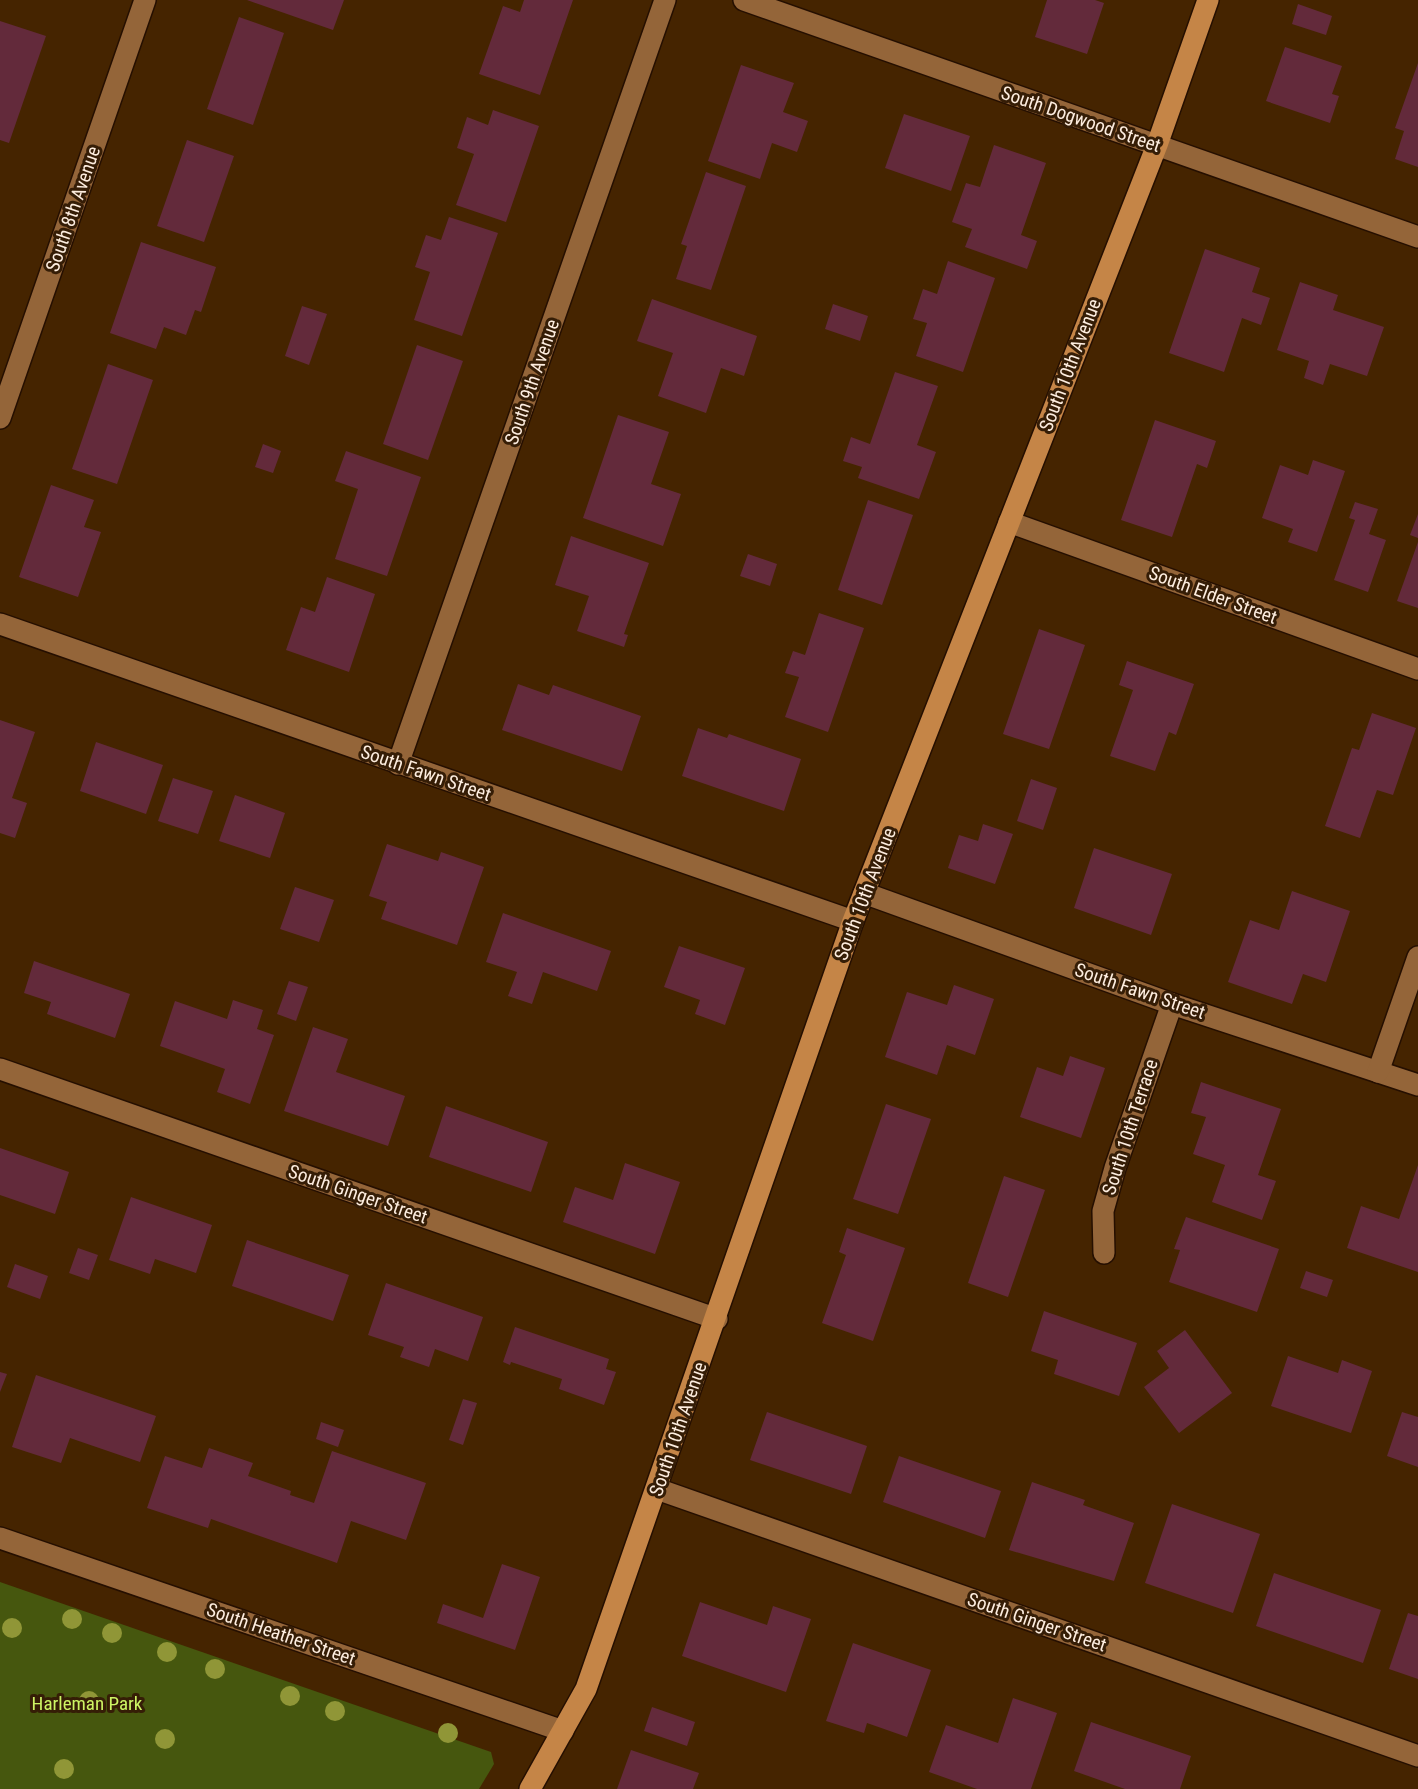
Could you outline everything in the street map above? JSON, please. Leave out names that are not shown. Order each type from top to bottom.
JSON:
[{"type":"main road","name":"South 10th Avenue","points":[[530,1789],[586,1689],[717,1319],[853,921],[1157,145],[1208,0]]},
{"type":"street","name":"South 8th Avenue","points":[[0,418],[145,0]]},
{"type":"street","name":"South 9th Avenue","points":[[398,764],[666,0]]},
{"type":"street","name":"South Dogwood Street","points":[[744,0],[1418,237]]},
{"type":"street","name":"South Elder Street","points":[[1009,522],[1418,669]]},
{"type":"street","name":"South Fawn Street","points":[[0,624],[853,921]]},
{"type":"street","name":"South Fawn Street","points":[[864,892],[1172,1004],[1418,1085]]},
{"type":"street","points":[[1378,1072],[1418,957]]},
{"type":"street","name":"South 10th Terrace","points":[[1104,1253],[1103,1211],[1115,1167],[1172,1004]]},
{"type":"street","name":"South Ginger Street","points":[[0,1069],[717,1319]]},
{"type":"street","name":"South Ginger Street","points":[[657,1489],[1418,1756]]},
{"type":"street","name":"South Heather Street","points":[[0,1538],[563,1731]]},
{"type":"green space","name":"Harleman Park","points":[[0,1582],[491,1752],[494,1764],[479,1789],[0,1789]]},
{"type":"building","points":[[247,0],[344,0],[333,30]]},
{"type":"building","points":[[524,0],[573,0],[540,95],[479,74],[503,6],[520,12]]},
{"type":"building","points":[[1047,0],[1095,0],[1104,3],[1087,54],[1035,37]]},
{"type":"building","points":[[1298,4],[1332,16],[1326,35],[1292,24]]},
{"type":"building","points":[[239,17],[284,33],[253,125],[207,109]]},
{"type":"building","points":[[0,21],[46,36],[9,143],[0,140]]},
{"type":"building","points":[[1285,47],[1342,66],[1332,94],[1339,96],[1330,123],[1266,101]]},
{"type":"building","points":[[1418,63],[1418,167],[1395,159],[1404,131],[1395,128]]},
{"type":"building","points":[[741,65],[794,83],[783,112],[808,121],[797,152],[772,143],[760,179],[708,161]]},
{"type":"building","points":[[493,110],[539,126],[506,222],[456,205],[474,154],[457,148],[467,117],[488,125]]},
{"type":"building","points":[[904,114],[970,136],[951,191],[885,168]]},
{"type":"building","points":[[187,140],[234,156],[204,242],[157,226]]},
{"type":"building","points":[[994,145],[1046,163],[1021,235],[1037,241],[1027,269],[965,247],[972,229],[952,222],[966,183],[980,187]]},
{"type":"building","points":[[706,172],[746,186],[711,290],[676,279],[687,246],[681,244]]},
{"type":"building","points":[[449,217],[498,233],[462,336],[414,320],[430,272],[415,267],[426,235],[441,240]]},
{"type":"building","points":[[141,242],[216,267],[201,312],[195,310],[186,335],[164,327],[156,349],[110,333]]},
{"type":"building","points":[[1205,249],[1260,268],[1252,292],[1270,298],[1261,325],[1242,318],[1224,372],[1169,353]]},
{"type":"building","points":[[948,261],[995,278],[963,372],[916,356],[927,323],[913,319],[923,289],[937,294]]},
{"type":"building","points":[[1300,282],[1338,295],[1333,310],[1384,327],[1367,376],[1330,364],[1323,385],[1304,378],[1309,361],[1277,350]]},
{"type":"building","points":[[652,299],[757,336],[744,376],[721,368],[706,413],[658,396],[673,353],[637,341]]},
{"type":"building","points":[[833,304],[868,316],[860,341],[825,329]]},
{"type":"building","points":[[302,306],[327,314],[309,365],[285,356]]},
{"type":"building","points":[[417,345],[463,361],[428,460],[383,444]]},
{"type":"building","points":[[108,364],[153,380],[117,484],[72,469]]},
{"type":"building","points":[[895,372],[938,386],[917,445],[936,452],[919,499],[858,478],[862,467],[843,461],[851,437],[870,444]]},
{"type":"building","points":[[618,415],[669,432],[651,484],[681,494],[663,546],[583,518]]},
{"type":"building","points":[[1155,420],[1216,441],[1207,468],[1197,464],[1172,537],[1121,520]]},
{"type":"building","points":[[263,444],[281,451],[273,473],[255,467]]},
{"type":"building","points":[[346,451],[421,477],[387,576],[335,559],[358,489],[335,481]]},
{"type":"building","points":[[1313,460],[1345,471],[1317,552],[1288,542],[1293,529],[1262,518],[1280,465],[1308,475]]},
{"type":"building","points":[[51,485],[94,500],[84,527],[101,532],[78,597],[19,577]]},
{"type":"building","points":[[868,500],[913,515],[882,605],[838,590]]},
{"type":"building","points":[[1355,502],[1378,509],[1369,534],[1386,540],[1368,592],[1334,580],[1355,520],[1349,518]]},
{"type":"building","points":[[1418,514],[1418,538],[1410,535]]},
{"type":"building","points":[[571,536],[649,563],[624,634],[628,635],[624,647],[577,631],[589,596],[555,585]]},
{"type":"building","points":[[1418,542],[1418,608],[1397,601]]},
{"type":"building","points":[[748,554],[777,564],[770,586],[740,576]]},
{"type":"building","points":[[327,577],[375,594],[349,672],[286,650],[301,607],[315,612]]},
{"type":"building","points":[[819,613],[864,628],[828,732],[785,717],[799,677],[785,673],[793,651],[805,655]]},
{"type":"building","points":[[1039,629],[1085,645],[1049,749],[1003,734]]},
{"type":"building","points":[[1127,661],[1194,684],[1176,735],[1169,732],[1155,771],[1110,756],[1133,690],[1119,685]]},
{"type":"building","points":[[518,684],[549,695],[553,685],[641,716],[622,771],[502,730]]},
{"type":"building","points":[[1372,713],[1416,728],[1393,795],[1377,790],[1360,838],[1325,826],[1352,748],[1359,750]]},
{"type":"building","points":[[0,720],[35,732],[12,798],[27,803],[15,838],[0,833]]},
{"type":"building","points":[[698,728],[727,738],[729,734],[801,759],[784,811],[682,776]]},
{"type":"building","points":[[96,742],[163,765],[146,814],[80,791]]},
{"type":"building","points":[[173,778],[213,791],[198,834],[158,821]]},
{"type":"building","points":[[1031,779],[1057,788],[1043,830],[1017,821]]},
{"type":"building","points":[[235,795],[285,813],[270,858],[219,841]]},
{"type":"building","points":[[983,824],[1013,834],[995,884],[948,868],[959,835],[978,841]]},
{"type":"building","points":[[387,844],[438,861],[441,852],[484,867],[457,945],[381,919],[387,902],[369,896]]},
{"type":"building","points":[[1094,848],[1172,874],[1151,935],[1074,908]]},
{"type":"building","points":[[295,887],[334,900],[319,942],[280,929]]},
{"type":"building","points":[[1292,891],[1350,911],[1326,982],[1303,974],[1292,1004],[1228,982],[1250,920],[1279,930]]},
{"type":"building","points":[[503,913],[611,951],[597,991],[543,972],[532,1004],[508,996],[517,972],[486,962]]},
{"type":"building","points":[[679,946],[745,968],[725,1025],[695,1014],[700,1000],[664,987]]},
{"type":"building","points":[[34,961],[130,994],[115,1038],[47,1014],[51,1002],[24,993]]},
{"type":"building","points":[[289,981],[308,987],[296,1021],[277,1014]]},
{"type":"building","points":[[954,985],[994,999],[975,1055],[947,1045],[937,1075],[885,1057],[907,992],[947,1005]]},
{"type":"building","points":[[233,1000],[263,1010],[257,1029],[274,1035],[250,1104],[217,1092],[225,1069],[160,1046],[175,1001],[227,1019]]},
{"type":"building","points":[[313,1027],[348,1039],[336,1072],[405,1096],[388,1146],[284,1111]]},
{"type":"building","points":[[1070,1056],[1105,1068],[1081,1138],[1020,1117],[1037,1067],[1063,1076]]},
{"type":"building","points":[[1201,1082],[1281,1109],[1258,1175],[1276,1181],[1262,1220],[1212,1202],[1225,1165],[1193,1154],[1206,1117],[1191,1113]]},
{"type":"building","points":[[886,1104],[931,1119],[898,1214],[853,1199]]},
{"type":"building","points":[[446,1106],[548,1142],[531,1192],[429,1157]]},
{"type":"building","points":[[0,1148],[69,1172],[55,1214],[0,1195]]},
{"type":"building","points":[[625,1163],[680,1182],[655,1254],[563,1222],[575,1187],[613,1200]]},
{"type":"building","points":[[1418,1165],[1418,1272],[1347,1248],[1361,1206],[1399,1219]]},
{"type":"building","points":[[1004,1176],[1045,1190],[1008,1297],[968,1283]]},
{"type":"building","points":[[131,1197],[212,1225],[196,1273],[155,1259],[150,1274],[109,1260]]},
{"type":"building","points":[[1186,1217],[1279,1249],[1257,1312],[1169,1282],[1180,1250],[1174,1249]]},
{"type":"building","points":[[847,1228],[905,1248],[873,1341],[822,1323],[846,1255],[839,1252]]},
{"type":"building","points":[[247,1240],[349,1275],[333,1321],[232,1286]]},
{"type":"building","points":[[78,1248],[98,1255],[89,1280],[69,1273]]},
{"type":"building","points":[[15,1264],[48,1276],[40,1299],[7,1287]]},
{"type":"building","points":[[1306,1271],[1333,1280],[1327,1297],[1300,1288]]},
{"type":"building","points":[[386,1283],[483,1317],[468,1361],[435,1349],[429,1367],[400,1357],[404,1347],[368,1335]]},
{"type":"building","points":[[1044,1311],[1137,1343],[1119,1396],[1054,1374],[1058,1360],[1031,1351]]},
{"type":"building","points":[[515,1327],[609,1359],[606,1369],[616,1372],[604,1405],[559,1389],[562,1379],[511,1362],[510,1365],[503,1362]]},
{"type":"building","points":[[1185,1330],[1232,1393],[1179,1433],[1144,1387],[1169,1368],[1157,1351]]},
{"type":"building","points":[[1288,1356],[1338,1373],[1342,1360],[1372,1371],[1351,1433],[1271,1406]]},
{"type":"building","points":[[0,1372],[7,1374],[0,1392]]},
{"type":"building","points":[[36,1375],[156,1416],[140,1462],[70,1438],[61,1463],[12,1447]]},
{"type":"building","points":[[463,1399],[477,1403],[463,1445],[449,1440]]},
{"type":"building","points":[[767,1412],[867,1446],[851,1494],[750,1460]]},
{"type":"building","points":[[1402,1412],[1418,1417],[1418,1467],[1387,1456]]},
{"type":"building","points":[[321,1422],[344,1430],[338,1447],[316,1439]]},
{"type":"building","points":[[209,1448],[253,1463],[248,1476],[291,1491],[290,1495],[314,1503],[332,1451],[426,1483],[406,1540],[351,1521],[337,1563],[211,1519],[208,1528],[147,1508],[165,1456],[202,1468]]},
{"type":"building","points":[[899,1456],[1001,1491],[985,1538],[883,1502]]},
{"type":"building","points":[[1032,1482],[1085,1500],[1083,1505],[1134,1523],[1114,1581],[1009,1550]]},
{"type":"building","points":[[1172,1504],[1260,1534],[1233,1613],[1145,1583]]},
{"type":"building","points":[[502,1564],[540,1577],[515,1650],[437,1623],[443,1604],[483,1618]]},
{"type":"building","points":[[1274,1573],[1381,1610],[1363,1663],[1256,1626]]},
{"type":"building","points":[[700,1602],[767,1625],[773,1606],[811,1619],[786,1692],[682,1656]]},
{"type":"building","points":[[1408,1613],[1418,1616],[1418,1679],[1389,1669]]},
{"type":"building","points":[[853,1643],[931,1670],[907,1737],[867,1723],[864,1733],[826,1721]]},
{"type":"building","points":[[1013,1698],[1057,1713],[1031,1789],[977,1789],[929,1772],[946,1725],[998,1743]]},
{"type":"building","points":[[652,1707],[695,1722],[687,1746],[644,1731]]},
{"type":"building","points":[[1091,1722],[1191,1756],[1180,1789],[1125,1789],[1074,1771]]},
{"type":"building","points":[[631,1750],[699,1773],[693,1789],[617,1789]]}]
